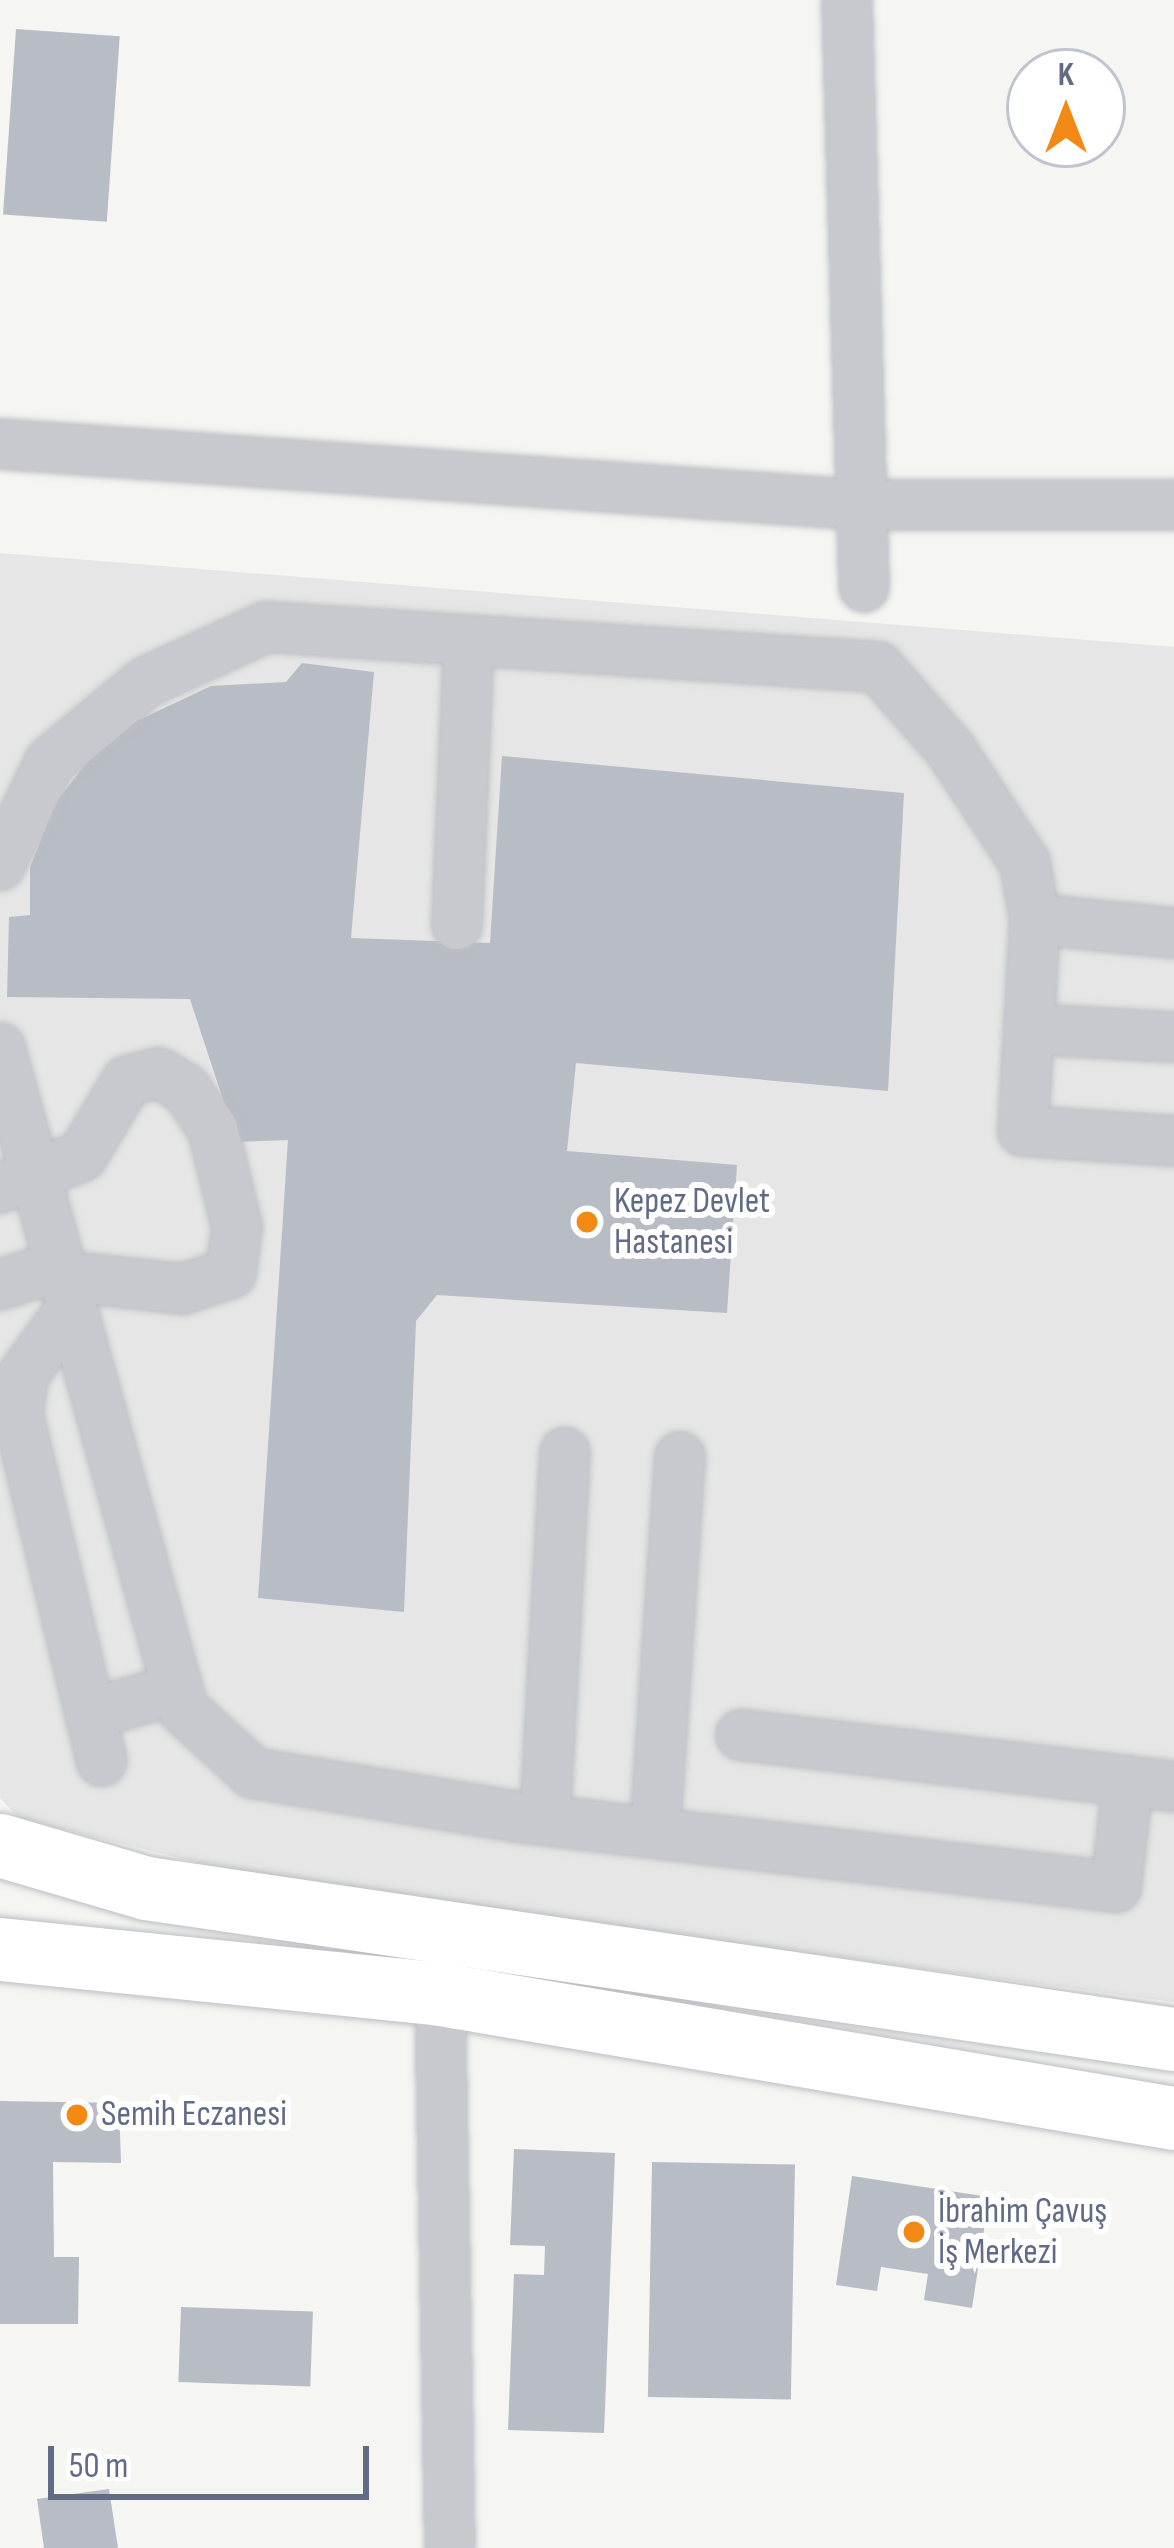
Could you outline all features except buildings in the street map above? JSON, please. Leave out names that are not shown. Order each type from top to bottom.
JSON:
[{"type":"main road","points":[[0,1845],[146,1888],[1174,2039]]},
{"type":"main road","points":[[0,1949],[440,1994],[1174,2118]]},
{"type":"street","points":[[847,0],[864,587]]},
{"type":"street","points":[[0,444],[864,505],[1174,505]]},
{"type":"street","points":[[0,866],[50,762],[146,682],[266,627],[878,667],[950,749],[1024,863],[1035,919],[1023,1131],[1174,1141]]},
{"type":"street","points":[[457,925],[469,643]]},
{"type":"street","points":[[1035,919],[1174,934]]},
{"type":"street","points":[[1029,1029],[1174,1037]]},
{"type":"street","points":[[0,1048],[21,1184],[63,1293],[177,1689],[212,1746],[253,1773],[545,1820],[1116,1887],[1151,1784],[741,1735]]},
{"type":"street","points":[[0,1285],[63,1293],[183,1288],[232,1273],[232,1172],[186,1089],[159,1073],[127,1081],[82,1156],[21,1184]]},
{"type":"street","points":[[63,1293],[17,1397],[102,1761]]},
{"type":"street","points":[[545,1820],[565,1453]]},
{"type":"street","points":[[655,1833],[680,1456]]},
{"type":"street","points":[[90,1714],[177,1689]]},
{"type":"street","points":[[440,1994],[450,2548]]},
{"type":"shaded area","name":"Kepez Devlet Hastanesi","points":[[0,553],[1174,647],[1174,2002],[280,1883],[19,1818],[0,1798]]},
{"type":"place","name":"Kepez Devlet Hastanesi","points":[[587,1222]]},
{"type":"place","name":"Semih Eczanesi","points":[[77,2115]]},
{"type":"place","name":"İbrahim Çavuş İş Merkezi","points":[[914,2232]]}]
